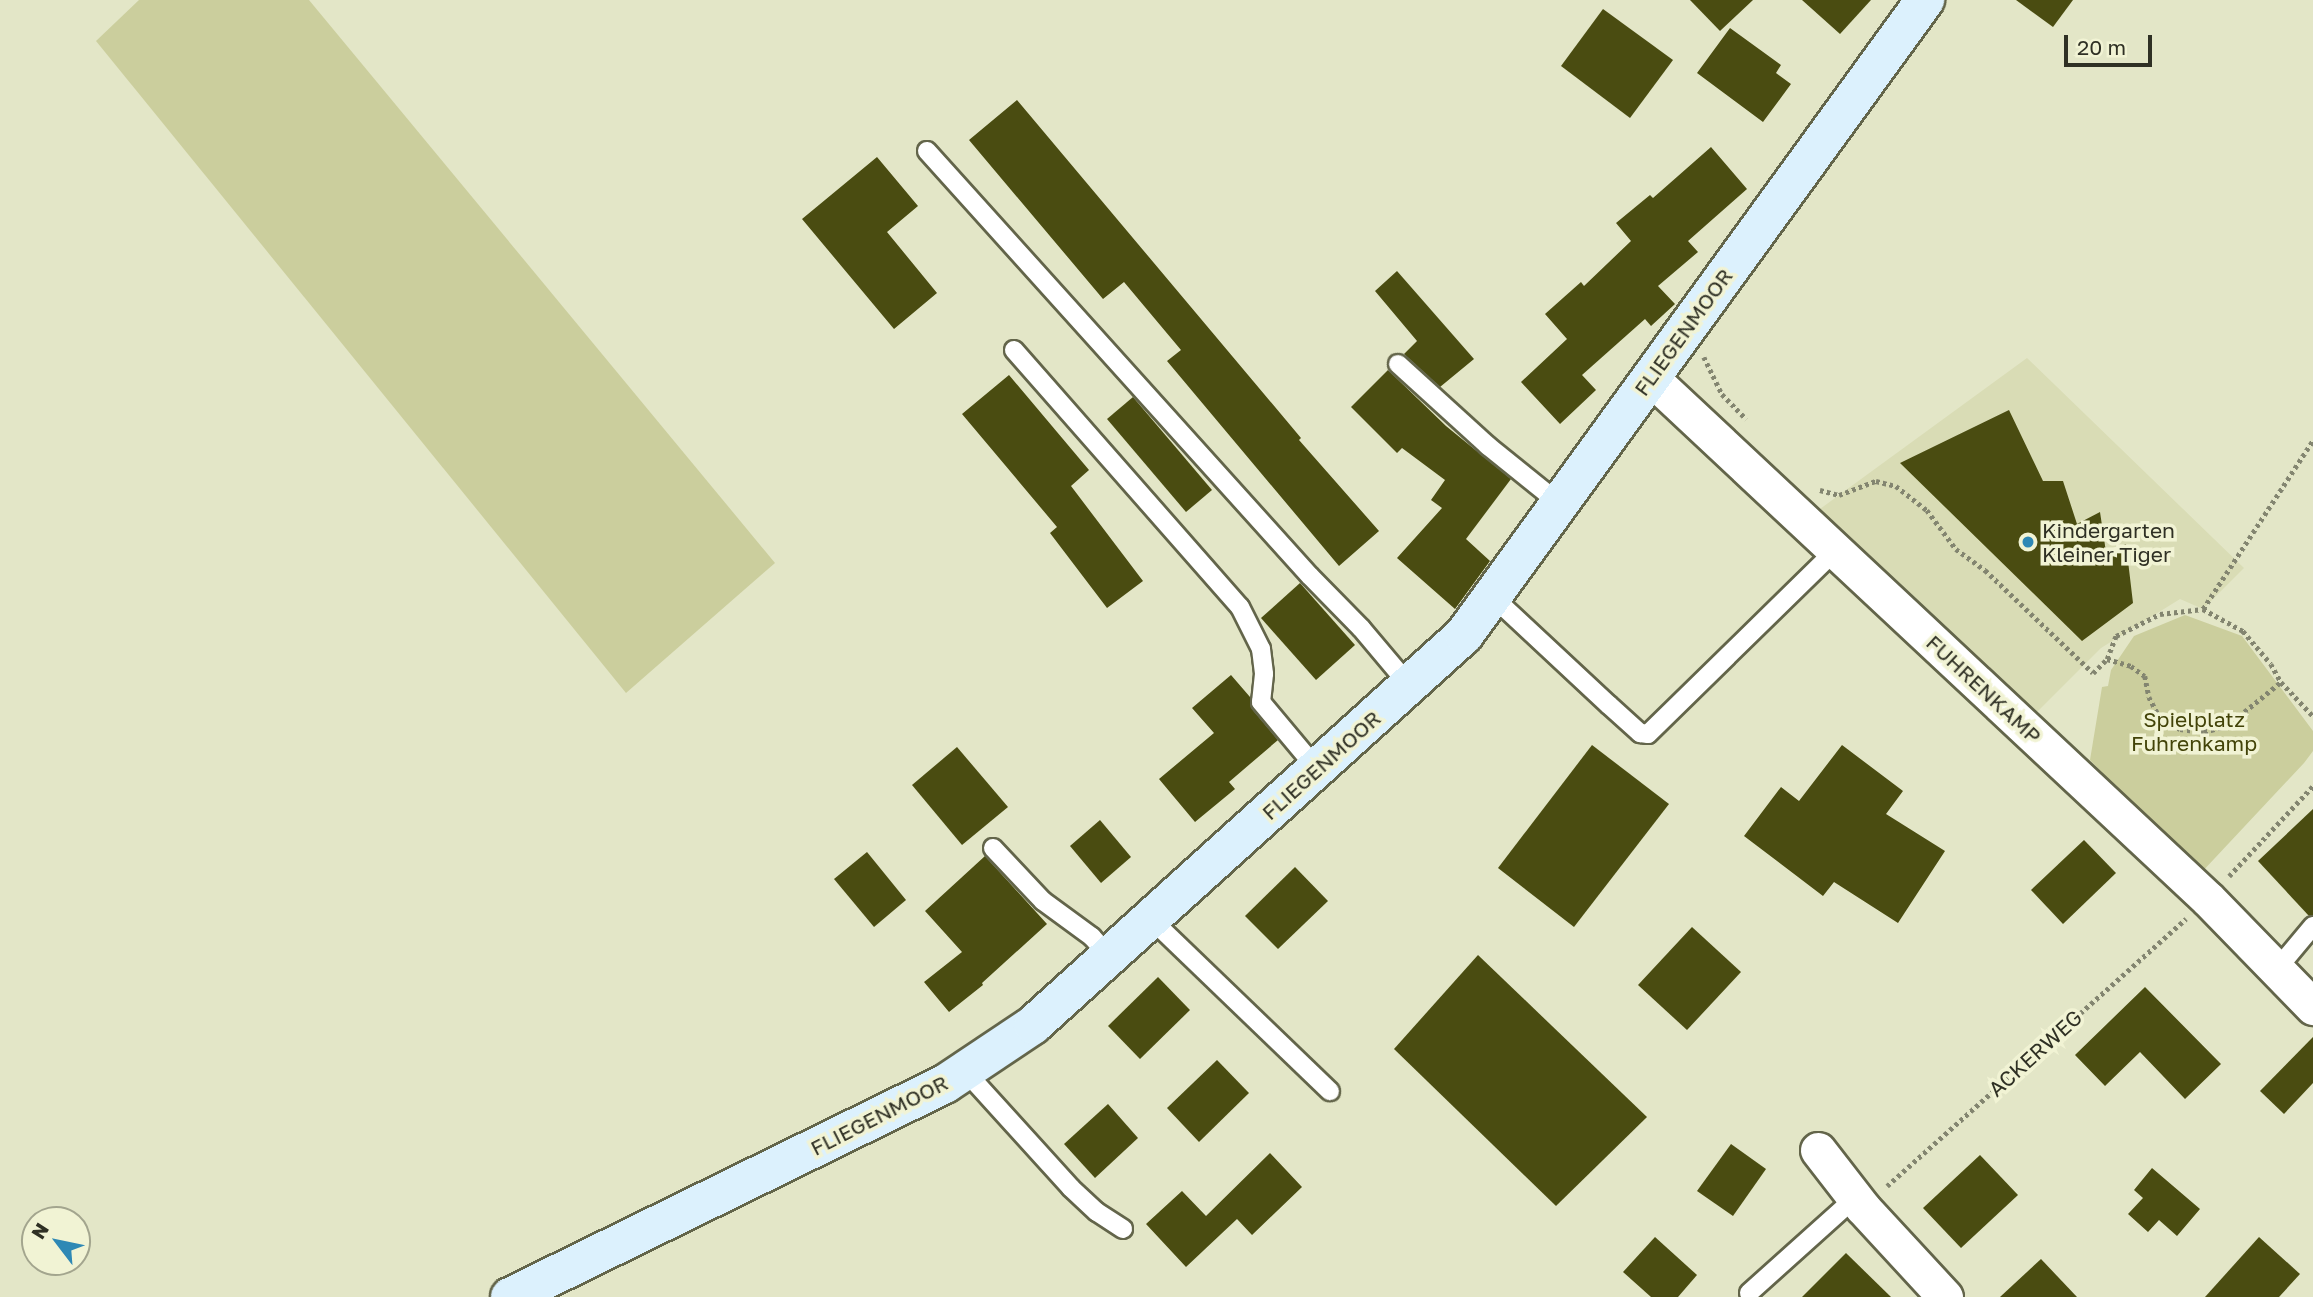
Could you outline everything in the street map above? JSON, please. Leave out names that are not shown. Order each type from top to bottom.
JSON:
[{"type":"street","name":"FLIEGENMOOR","points":[[510,1297],[945,1084],[1034,1025],[1464,635],[1925,0]]},
{"type":"street","name":"FUHRENKAMP","points":[[1650,377],[2208,899],[2313,1007]]},
{"type":"street","points":[[1818,1150],[1859,1203],[1945,1297]]},
{"type":"lane","points":[[927,151],[1310,576],[1362,628],[1409,685]]},
{"type":"lane","points":[[1014,350],[1240,607],[1261,649],[1265,674],[1261,702],[1317,769]]},
{"type":"lane","points":[[1398,364],[1488,446],[1559,503]]},
{"type":"lane","points":[[1492,596],[1640,733],[1648,734],[1836,550]]},
{"type":"lane","points":[[993,848],[1043,901],[1092,937],[1110,957]]},
{"type":"lane","points":[[1152,920],[1330,1091]]},
{"type":"lane","points":[[2277,969],[2313,926]]},
{"type":"lane","points":[[965,1071],[1071,1188],[1097,1212],[1124,1229]]},
{"type":"lane","points":[[1749,1293],[1859,1203]]},
{"type":"path","points":[[1687,327],[1722,394],[1750,423]]},
{"type":"path","points":[[2203,609],[2313,440]]},
{"type":"path","points":[[1816,489],[1839,495],[1877,481],[1896,486],[1927,510],[1956,549],[1985,570],[2093,673],[2107,659],[2116,636],[2160,614],[2203,609],[2244,631],[2272,664],[2281,682],[2313,716]]},
{"type":"path","points":[[2107,659],[2131,666],[2145,676],[2150,697],[2160,718],[2180,729],[2204,732],[2228,725],[2281,682]]},
{"type":"path","name":"ACKERWEG","points":[[1859,1203],[2208,899],[2313,786]]},
{"type":"shaded area","name":"Kindergarten Kleiner Tiger","points":[[2027,358],[2244,568],[2203,609],[2180,599],[2101,648],[2036,713],[1809,517]]},
{"type":"green space","points":[[139,0],[309,0],[775,563],[626,693],[96,41]]},
{"type":"green space","name":"Spielplatz Fuhrenkamp","points":[[2185,615],[2242,636],[2313,731],[2313,751],[2304,763],[2200,874],[2090,760],[2102,687],[2108,686],[2111,670],[2134,636]]},
{"type":"building","points":[[1690,0],[1753,0],[1720,31]]},
{"type":"building","points":[[1802,0],[1871,0],[1840,34]]},
{"type":"building","points":[[2016,0],[2073,0],[2053,27]]},
{"type":"building","points":[[1603,9],[1673,60],[1630,118],[1561,66]]},
{"type":"building","points":[[1730,28],[1781,65],[1776,73],[1791,84],[1763,122],[1697,73]]},
{"type":"building","points":[[1017,100],[1301,438],[1299,440],[1379,531],[1339,566],[1167,361],[1181,350],[1124,282],[1103,299],[969,140]]},
{"type":"building","points":[[1711,147],[1747,189],[1688,241],[1698,252],[1658,286],[1675,304],[1651,326],[1645,319],[1582,375],[1596,390],[1560,424],[1521,382],[1567,339],[1545,314],[1581,282],[1584,286],[1631,241],[1616,223],[1650,195],[1653,198]]},
{"type":"building","points":[[877,157],[918,206],[887,232],[937,293],[894,329],[802,219]]},
{"type":"building","points":[[1397,271],[1474,359],[1440,387],[1404,354],[1417,341],[1375,291]]},
{"type":"building","points":[[1388,370],[1446,426],[1511,479],[1466,539],[1490,561],[1455,609],[1397,558],[1442,508],[1431,500],[1445,480],[1402,448],[1397,453],[1351,407]]},
{"type":"building","points":[[1009,375],[1089,470],[1071,486],[1143,581],[1107,608],[1050,533],[1057,527],[962,414]]},
{"type":"building","points":[[1133,397],[1212,490],[1186,512],[1107,419]]},
{"type":"building","points":[[2009,410],[2043,481],[2063,481],[2077,524],[2100,512],[2106,552],[2126,544],[2133,603],[2082,641],[1900,463]]},
{"type":"building","points":[[1300,583],[1355,645],[1316,680],[1261,618]]},
{"type":"building","points":[[1231,675],[1250,697],[1252,709],[1278,740],[1229,782],[1235,789],[1195,822],[1159,779],[1214,733],[1192,708]]},
{"type":"building","points":[[1592,745],[1669,804],[1574,927],[1498,868]]},
{"type":"building","points":[[1842,745],[1903,791],[1886,814],[1945,851],[1898,923],[1834,882],[1823,896],[1744,836],[1781,787],[1799,801]]},
{"type":"building","points":[[957,747],[1008,807],[962,845],[912,785]]},
{"type":"building","points":[[2313,809],[2313,915],[2309,916],[2258,861]]},
{"type":"building","points":[[1100,820],[1131,857],[1101,883],[1070,846]]},
{"type":"building","points":[[2084,840],[2116,873],[2063,924],[2031,890]]},
{"type":"building","points":[[867,852],[906,900],[874,927],[834,879]]},
{"type":"building","points":[[985,856],[1047,924],[982,983],[983,985],[949,1012],[924,982],[962,952],[925,911]]},
{"type":"building","points":[[1295,867],[1328,901],[1278,949],[1245,916]]},
{"type":"building","points":[[1692,927],[1741,972],[1687,1030],[1638,985]]},
{"type":"building","points":[[1478,955],[1647,1117],[1556,1206],[1394,1049]]},
{"type":"building","points":[[1158,977],[1190,1010],[1140,1059],[1108,1026]]},
{"type":"building","points":[[2145,987],[2221,1064],[2185,1099],[2140,1052],[2105,1086],[2075,1055]]},
{"type":"building","points":[[2313,1037],[2313,1083],[2284,1114],[2260,1091]]},
{"type":"building","points":[[1217,1060],[1249,1093],[1199,1142],[1167,1108]]},
{"type":"building","points":[[1108,1104],[1138,1138],[1095,1178],[1064,1144]]},
{"type":"building","points":[[1731,1144],[1766,1169],[1733,1216],[1697,1191]]},
{"type":"building","points":[[1270,1153],[1302,1187],[1252,1235],[1237,1219],[1186,1267],[1146,1224],[1182,1191],[1206,1216]]},
{"type":"building","points":[[1980,1155],[2018,1195],[1961,1248],[1923,1208]]},
{"type":"building","points":[[2152,1168],[2200,1209],[2177,1236],[2159,1220],[2148,1232],[2128,1214],[2143,1198],[2134,1190]]},
{"type":"building","points":[[1655,1237],[1697,1275],[1678,1297],[1651,1297],[1623,1272]]},
{"type":"building","points":[[2259,1237],[2300,1274],[2279,1297],[2205,1297]]},
{"type":"building","points":[[1846,1253],[1891,1297],[1802,1297]]},
{"type":"building","points":[[2041,1259],[2077,1297],[2000,1297]]},
{"type":"place","name":"Kindergarten Kleiner Tiger","points":[[2028,542]]}]
